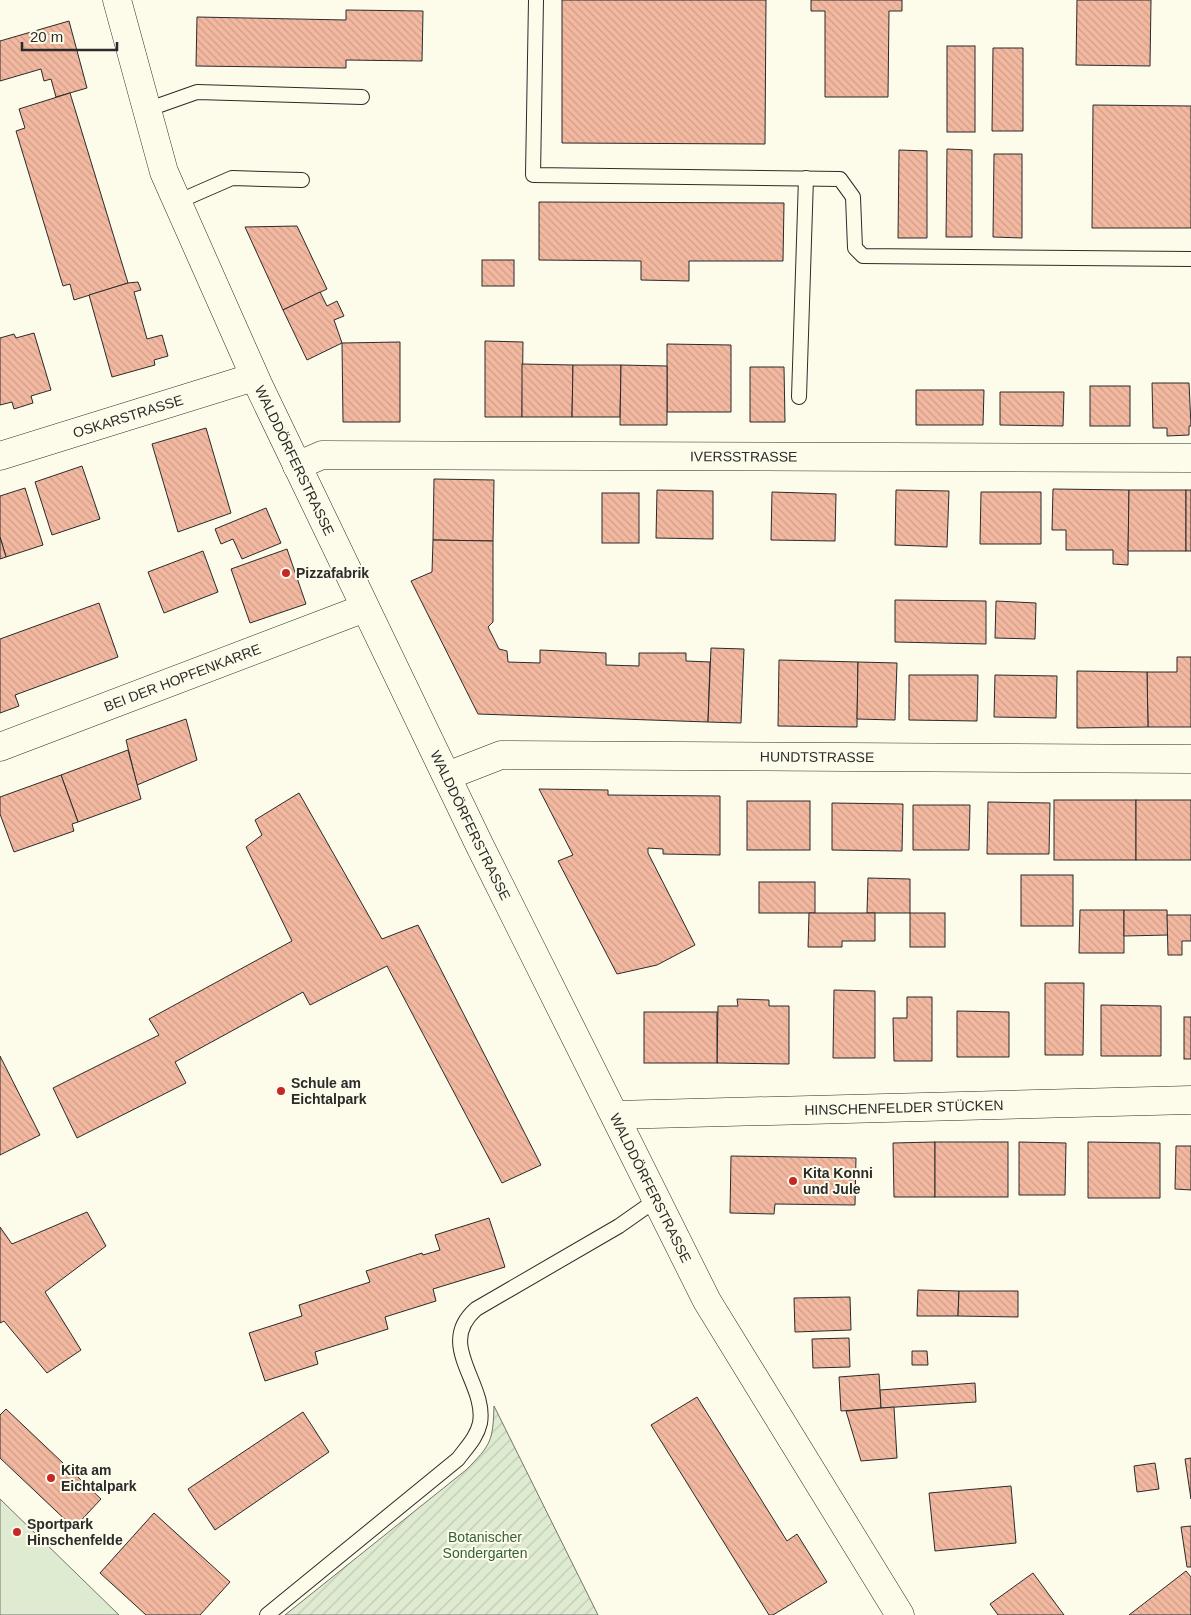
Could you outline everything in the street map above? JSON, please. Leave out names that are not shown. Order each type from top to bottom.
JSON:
[{"type":"street","name":"WALDDÖRFERSTRASSE","points":[[117,0],[164,172],[254,376],[365,608],[707,1301],[900,1615]]},
{"type":"street","name":"OSKARSTRASSE","points":[[0,456],[254,376]]},
{"type":"street","name":"IVERSSTRASSE","points":[[297,466],[322,455],[1191,458]]},
{"type":"street","name":"BEI DER HOPFENKARRE","points":[[0,747],[365,608]]},
{"type":"street","name":"HUNDTSTRASSE","points":[[447,776],[501,754],[1191,758]]},
{"type":"street","name":"HINSCHENFELDER STÜCKEN","points":[[615,1114],[1191,1100]]},
{"type":"lane","points":[[536,0],[534,175],[840,179],[853,197],[855,248],[862,256],[1191,259]]},
{"type":"lane","points":[[146,110],[196,92],[362,97]]},
{"type":"lane","points":[[177,202],[232,178],[302,180]]},
{"type":"lane","points":[[799,397],[806,178]]},
{"type":"lane","points":[[267,1615],[458,1458],[474,1438],[478,1430],[480,1411],[462,1352],[460,1337],[462,1325],[468,1316],[476,1309],[619,1226],[656,1200]]},
{"type":"green space","name":"Botanischer Sondergarten","points":[[494,1406],[598,1615],[285,1615],[466,1470],[489,1442],[493,1427]]},
{"type":"green space","name":"Sportpark Hinschenfelde","points":[[0,1499],[119,1615],[0,1615]]},
{"type":"building","points":[[562,0],[766,0],[765,144],[562,143]]},
{"type":"building","points":[[811,0],[902,0],[902,11],[889,11],[888,97],[825,97],[825,11],[811,11]]},
{"type":"building","points":[[1077,0],[1151,0],[1150,66],[1076,65]]},
{"type":"building","points":[[346,10],[423,11],[422,61],[346,60],[346,68],[196,66],[197,17],[346,20]]},
{"type":"building","points":[[69,21],[87,88],[56,97],[51,79],[44,81],[41,69],[0,81],[0,41]]},
{"type":"building","points":[[947,46],[975,46],[975,132],[947,132]]},
{"type":"building","points":[[993,48],[1023,48],[1023,131],[992,131]]},
{"type":"building","points":[[70,93],[128,283],[74,300],[70,284],[63,286],[16,131],[25,128],[19,109]]},
{"type":"building","points":[[1093,105],[1191,106],[1191,228],[1092,228]]},
{"type":"building","points":[[947,149],[972,150],[972,237],[946,237]]},
{"type":"building","points":[[899,150],[927,151],[927,238],[898,238]]},
{"type":"building","points":[[994,154],[1022,154],[1022,238],[993,237]]},
{"type":"building","points":[[539,202],[784,203],[783,261],[689,261],[689,281],[641,280],[641,261],[539,260]]},
{"type":"building","points":[[297,226],[327,289],[283,310],[245,227]]},
{"type":"building","points":[[482,260],[514,260],[514,286],[482,286]]},
{"type":"building","points":[[138,282],[141,290],[134,292],[147,339],[162,335],[168,356],[154,360],[155,365],[112,377],[89,295],[128,283]]},
{"type":"building","points":[[320,292],[327,306],[337,301],[344,316],[334,320],[342,343],[307,360],[283,310]]},
{"type":"building","points":[[34,333],[51,390],[31,396],[33,403],[14,409],[12,402],[0,405],[0,338],[14,334],[16,338]]},
{"type":"building","points":[[485,341],[523,342],[522,417],[485,417]]},
{"type":"building","points":[[400,342],[400,422],[343,422],[342,343]]},
{"type":"building","points":[[667,344],[731,345],[731,412],[667,412]]},
{"type":"building","points":[[522,364],[573,365],[572,417],[522,417]]},
{"type":"building","points":[[573,365],[621,365],[620,417],[572,417]]},
{"type":"building","points":[[621,365],[667,366],[667,425],[620,425]]},
{"type":"building","points":[[750,367],[784,367],[785,422],[750,422]]},
{"type":"building","points":[[1152,383],[1189,383],[1191,426],[1189,426],[1189,435],[1167,436],[1167,428],[1153,428]]},
{"type":"building","points":[[1090,386],[1130,386],[1130,426],[1090,426]]},
{"type":"building","points":[[916,390],[984,390],[983,425],[916,425]]},
{"type":"building","points":[[1000,392],[1064,392],[1063,426],[1000,425]]},
{"type":"building","points":[[206,428],[231,513],[178,532],[152,444]]},
{"type":"building","points":[[82,466],[100,519],[52,535],[35,482]]},
{"type":"building","points":[[434,479],[494,480],[493,541],[433,540]]},
{"type":"building","points":[[25,488],[43,545],[6,557],[0,537],[0,496]]},
{"type":"building","points":[[1053,489],[1129,490],[1128,565],[1113,564],[1113,550],[1066,550],[1066,530],[1052,530]]},
{"type":"building","points":[[657,490],[713,491],[713,539],[656,538]]},
{"type":"building","points":[[896,490],[949,491],[947,547],[895,545]]},
{"type":"building","points":[[1129,490],[1186,490],[1186,551],[1128,551]]},
{"type":"building","points":[[1186,490],[1191,490],[1191,551],[1186,551]]},
{"type":"building","points":[[772,492],[836,494],[835,541],[771,540]]},
{"type":"building","points":[[981,492],[1041,492],[1041,544],[980,544]]},
{"type":"building","points":[[602,493],[639,493],[639,543],[602,543]]},
{"type":"building","points":[[266,508],[281,543],[242,559],[233,539],[221,544],[215,529]]},
{"type":"building","points":[[0,537],[6,557],[0,559]]},
{"type":"building","points":[[433,540],[493,541],[493,622],[488,627],[499,649],[507,651],[508,662],[540,663],[540,650],[606,653],[606,665],[639,666],[639,653],[686,653],[686,661],[710,662],[708,722],[478,714],[411,581],[432,572]]},
{"type":"building","points":[[287,549],[306,604],[250,623],[231,569]]},
{"type":"building","points":[[203,551],[218,592],[164,613],[148,572]]},
{"type":"building","points":[[895,600],[986,601],[986,644],[895,642]]},
{"type":"building","points":[[996,601],[1036,603],[1035,639],[995,638]]},
{"type":"building","points":[[99,603],[118,657],[15,695],[19,706],[0,713],[0,639]]},
{"type":"building","points":[[711,648],[744,649],[741,723],[708,722]]},
{"type":"building","points":[[1177,657],[1191,657],[1191,727],[1148,727],[1147,672],[1177,672]]},
{"type":"building","points":[[779,660],[858,662],[857,727],[778,726]]},
{"type":"building","points":[[858,662],[897,663],[895,720],[857,719]]},
{"type":"building","points":[[1077,671],[1147,672],[1148,727],[1077,728]]},
{"type":"building","points":[[909,675],[978,675],[977,721],[909,720]]},
{"type":"building","points":[[995,675],[1057,676],[1056,718],[994,717]]},
{"type":"building","points":[[186,719],[197,760],[137,785],[126,740]]},
{"type":"building","points":[[128,750],[141,799],[78,822],[61,775]]},
{"type":"building","points":[[61,775],[78,822],[72,824],[74,831],[14,852],[0,814],[0,797]]},
{"type":"building","points":[[539,789],[608,790],[608,795],[720,796],[720,855],[663,854],[663,849],[648,848],[648,853],[695,945],[657,965],[617,974],[558,861],[573,855]]},
{"type":"building","points":[[299,793],[382,939],[418,925],[541,1165],[502,1183],[387,966],[310,1005],[303,992],[175,1062],[186,1083],[77,1138],[53,1088],[159,1035],[149,1019],[292,941],[246,847],[262,835],[255,820]]},
{"type":"building","points":[[1054,800],[1136,800],[1136,860],[1054,860]]},
{"type":"building","points":[[1136,800],[1191,800],[1191,860],[1136,860]]},
{"type":"building","points":[[747,801],[810,801],[810,850],[747,850]]},
{"type":"building","points":[[988,802],[1050,803],[1049,854],[987,854]]},
{"type":"building","points":[[832,803],[903,804],[902,851],[832,850]]},
{"type":"building","points":[[913,805],[970,805],[969,850],[913,850]]},
{"type":"building","points":[[1021,875],[1073,875],[1073,926],[1021,926]]},
{"type":"building","points":[[868,878],[910,879],[910,913],[867,913]]},
{"type":"building","points":[[759,882],[815,882],[815,913],[759,913]]},
{"type":"building","points":[[1080,910],[1124,910],[1124,953],[1079,953]]},
{"type":"building","points":[[1124,910],[1167,910],[1168,935],[1124,936]]},
{"type":"building","points":[[809,913],[875,913],[875,941],[842,941],[842,947],[808,947]]},
{"type":"building","points":[[910,913],[945,913],[945,947],[910,947]]},
{"type":"building","points":[[1167,915],[1191,915],[1191,941],[1182,941],[1182,955],[1168,955]]},
{"type":"building","points":[[1045,983],[1084,983],[1083,1055],[1045,1055]]},
{"type":"building","points":[[834,990],[875,991],[875,1058],[833,1058]]},
{"type":"building","points":[[907,997],[932,997],[932,1061],[894,1061],[893,1018],[907,1018]]},
{"type":"building","points":[[737,999],[769,1000],[769,1006],[789,1006],[789,1064],[717,1063],[718,1006],[738,1006]]},
{"type":"building","points":[[1101,1005],[1161,1006],[1161,1056],[1101,1056]]},
{"type":"building","points":[[957,1011],[1009,1012],[1009,1057],[957,1057]]},
{"type":"building","points":[[644,1012],[717,1012],[717,1063],[644,1063]]},
{"type":"building","points":[[1184,1017],[1191,1017],[1191,1059],[1184,1059]]},
{"type":"building","points":[[0,1056],[40,1135],[0,1155]]},
{"type":"building","points":[[935,1142],[935,1197],[894,1197],[893,1143]]},
{"type":"building","points":[[935,1142],[1008,1142],[1008,1197],[935,1197]]},
{"type":"building","points":[[1019,1142],[1066,1143],[1065,1195],[1019,1195]]},
{"type":"building","points":[[1088,1142],[1160,1143],[1160,1198],[1088,1198]]},
{"type":"building","points":[[1176,1146],[1191,1146],[1191,1190],[1175,1189]]},
{"type":"building","name":"Kita Konni und Jule","points":[[731,1156],[856,1158],[855,1205],[775,1204],[774,1214],[730,1213]]},
{"type":"building","points":[[87,1212],[106,1246],[45,1292],[81,1350],[47,1373],[4,1321],[0,1323],[0,1227],[12,1244]]},
{"type":"building","points":[[489,1218],[505,1267],[433,1289],[436,1301],[385,1317],[388,1329],[315,1352],[318,1364],[265,1381],[249,1333],[302,1316],[299,1305],[370,1282],[366,1271],[422,1253],[423,1255],[440,1250],[435,1235]]},
{"type":"building","points":[[918,1290],[959,1291],[958,1316],[917,1316]]},
{"type":"building","points":[[959,1291],[1018,1291],[1018,1317],[958,1316]]},
{"type":"building","points":[[850,1297],[851,1330],[795,1332],[794,1298]]},
{"type":"building","points":[[849,1338],[850,1367],[813,1368],[812,1339]]},
{"type":"building","points":[[912,1351],[927,1351],[928,1365],[912,1365]]},
{"type":"building","points":[[879,1374],[881,1408],[841,1411],[839,1377]]},
{"type":"building","points":[[975,1383],[976,1402],[881,1408],[880,1390]]},
{"type":"building","points":[[697,1397],[787,1541],[797,1534],[827,1582],[773,1615],[769,1615],[651,1425]]},
{"type":"building","points":[[894,1407],[897,1458],[861,1461],[846,1411]]},
{"type":"building","name":"Kita am Eichtalpark","points":[[6,1409],[101,1499],[74,1528],[0,1458],[0,1415]]},
{"type":"building","points":[[303,1412],[329,1452],[215,1530],[188,1489]]},
{"type":"building","points":[[1191,1458],[1191,1499],[1185,1459]]},
{"type":"building","points":[[1155,1463],[1159,1489],[1137,1492],[1134,1466]]},
{"type":"building","points":[[1011,1486],[1016,1543],[935,1551],[929,1493]]},
{"type":"building","points":[[154,1513],[230,1582],[200,1615],[146,1615],[100,1573]]},
{"type":"building","points":[[1191,1526],[1191,1567],[1187,1567],[1181,1527]]},
{"type":"building","points":[[1186,1571],[1191,1577],[1191,1615],[1129,1615]]},
{"type":"building","points":[[1033,1573],[1064,1615],[998,1615],[990,1604]]},
{"type":"place","name":"Pizzafabrik","points":[[286,573]]},
{"type":"place","name":"Schule am Eichtalpark","points":[[281,1091]]},
{"type":"place","name":"Kita Konni und Jule","points":[[793,1181]]},
{"type":"place","name":"Kita am Eichtalpark","points":[[51,1478]]},
{"type":"place","name":"Sportpark Hinschenfelde","points":[[17,1532]]}]
